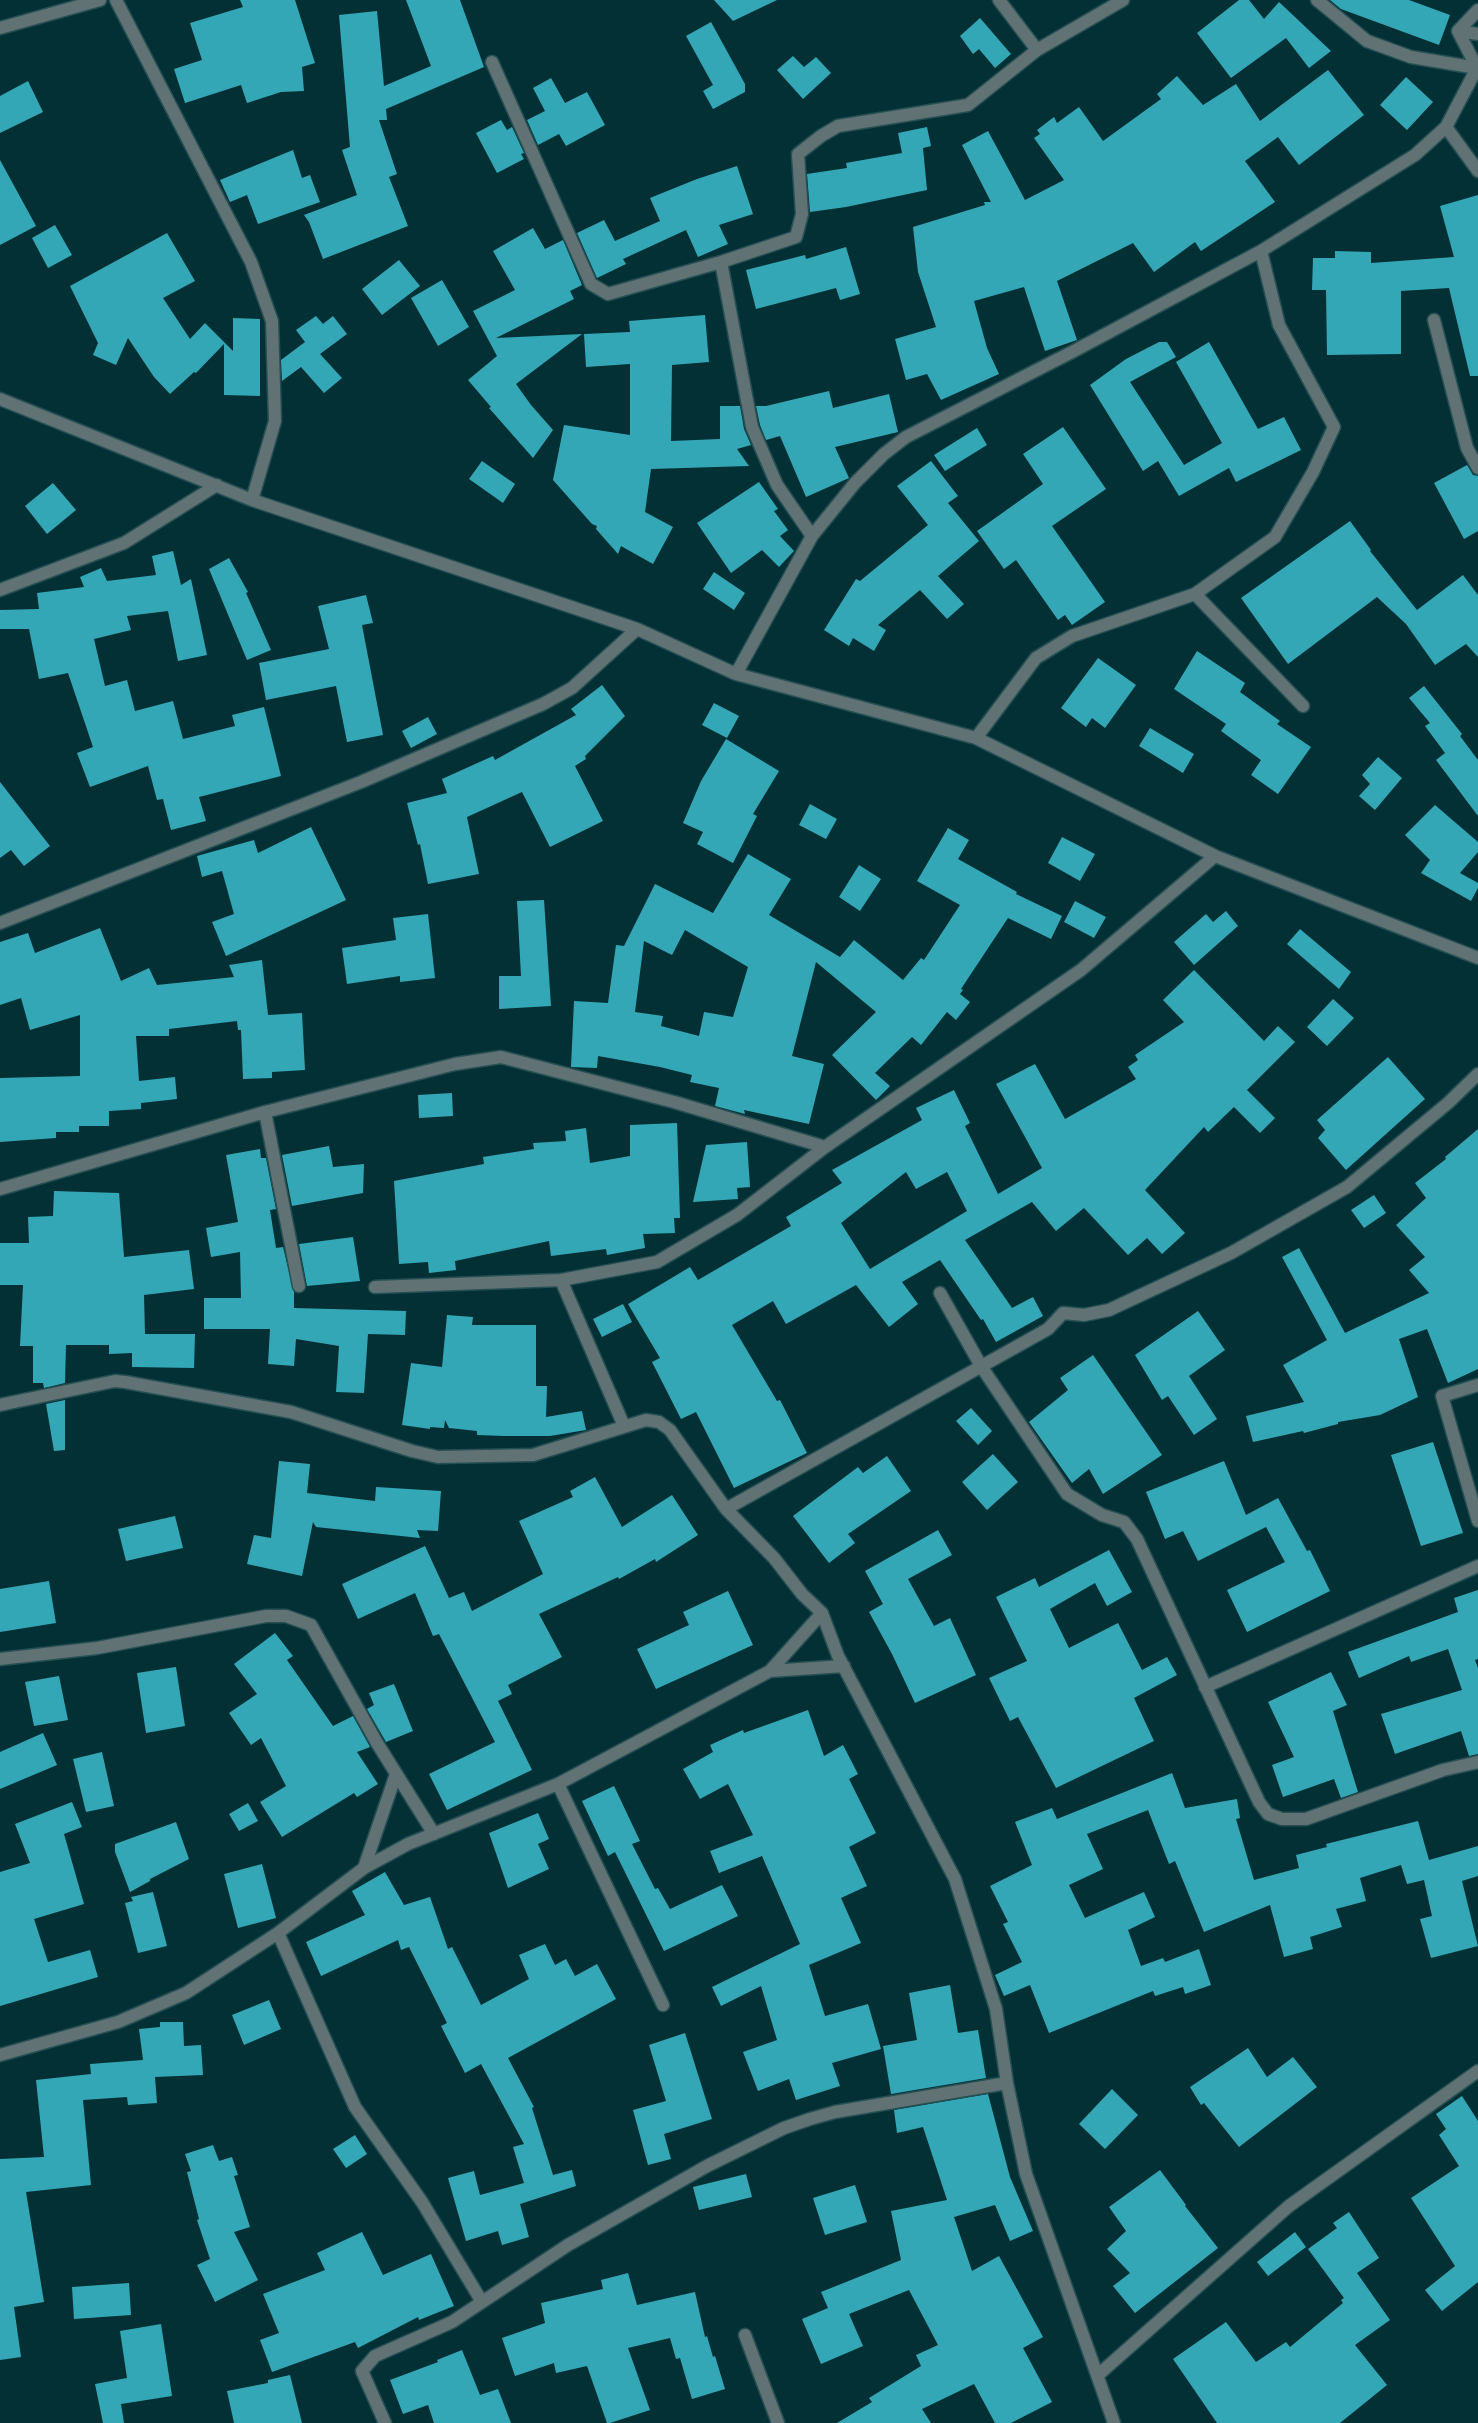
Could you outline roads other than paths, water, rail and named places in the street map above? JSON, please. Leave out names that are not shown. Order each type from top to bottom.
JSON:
[{"type":"street","points":[[0,28],[100,0]]},
{"type":"street","points":[[116,0],[251,262],[272,321],[275,421],[252,500]]},
{"type":"street","points":[[999,0],[1037,50]]},
{"type":"street","points":[[492,62],[590,284],[608,294],[721,262],[796,237],[802,214],[798,154],[821,136],[838,126],[968,105],[1037,50],[1123,0]]},
{"type":"street","points":[[1317,0],[1368,41],[1411,58],[1477,68]]},
{"type":"street","points":[[1458,31],[1478,10]]},
{"type":"street","points":[[1458,31],[1477,68]]},
{"type":"street","points":[[1458,31],[1478,34]]},
{"type":"street","points":[[736,674],[812,536],[855,483],[884,454],[906,437],[1072,352],[1261,251],[1415,155],[1446,127],[1477,68]]},
{"type":"street","points":[[1446,127],[1478,170]]},
{"type":"street","points":[[976,738],[1036,658],[1072,636],[1195,594],[1275,537],[1313,472],[1334,427],[1279,325],[1261,251]]},
{"type":"street","points":[[721,262],[752,427],[778,485],[812,536]]},
{"type":"street","points":[[1434,320],[1466,448],[1478,468]]},
{"type":"street","points":[[0,399],[252,500],[637,629],[736,674],[976,738],[1215,856],[1478,958]]},
{"type":"street","points":[[0,590],[124,543],[217,485]]},
{"type":"street","points":[[1195,594],[1303,706]]},
{"type":"street","points":[[0,923],[361,782],[543,704],[572,688],[637,629]]},
{"type":"street","points":[[375,1287],[561,1280],[658,1262],[737,1215],[825,1147],[1081,970],[1215,856]]},
{"type":"street","points":[[0,1189],[265,1112],[454,1064],[501,1057],[674,1102],[825,1147]]},
{"type":"street","points":[[726,1509],[1048,1329],[1063,1313],[1095,1314],[1110,1310],[1231,1253],[1347,1187],[1448,1103],[1478,1074]]},
{"type":"street","points":[[265,1112],[299,1286]]},
{"type":"street","points":[[561,1280],[624,1426]]},
{"type":"street","points":[[940,1293],[981,1366],[1067,1494],[1102,1515],[1124,1522],[1137,1539],[1259,1802],[1268,1814],[1282,1819],[1306,1819],[1443,1770],[1478,1762]]},
{"type":"street","points":[[0,1405],[115,1381],[125,1382],[291,1412],[412,1451],[438,1457],[533,1455],[646,1420],[659,1422],[670,1430],[726,1509],[774,1558],[802,1594],[822,1613],[844,1666],[954,1878],[996,2009],[1007,2083],[1026,2174],[1114,2423]]},
{"type":"street","points":[[1478,1385],[1442,1396],[1478,1521]]},
{"type":"street","points":[[1205,1687],[1478,1566]]},
{"type":"street","points":[[0,2055],[118,2022],[186,1993],[278,1933],[364,1868],[408,1844],[558,1784],[770,1671],[822,1613]]},
{"type":"street","points":[[0,1659],[98,1648],[266,1616],[286,1616],[311,1625],[396,1774],[434,1834]]},
{"type":"street","points":[[770,1671],[844,1666]]},
{"type":"street","points":[[364,1868],[396,1774]]},
{"type":"street","points":[[558,1784],[663,2005]]},
{"type":"street","points":[[278,1933],[356,2107],[422,2202],[482,2302]]},
{"type":"street","points":[[1098,2375],[1289,2206],[1478,2071]]},
{"type":"street","points":[[385,2423],[362,2371],[375,2356],[452,2322],[568,2245],[707,2166],[784,2128],[835,2112],[1007,2083]]},
{"type":"street","points":[[745,2335],[778,2423]]}]
